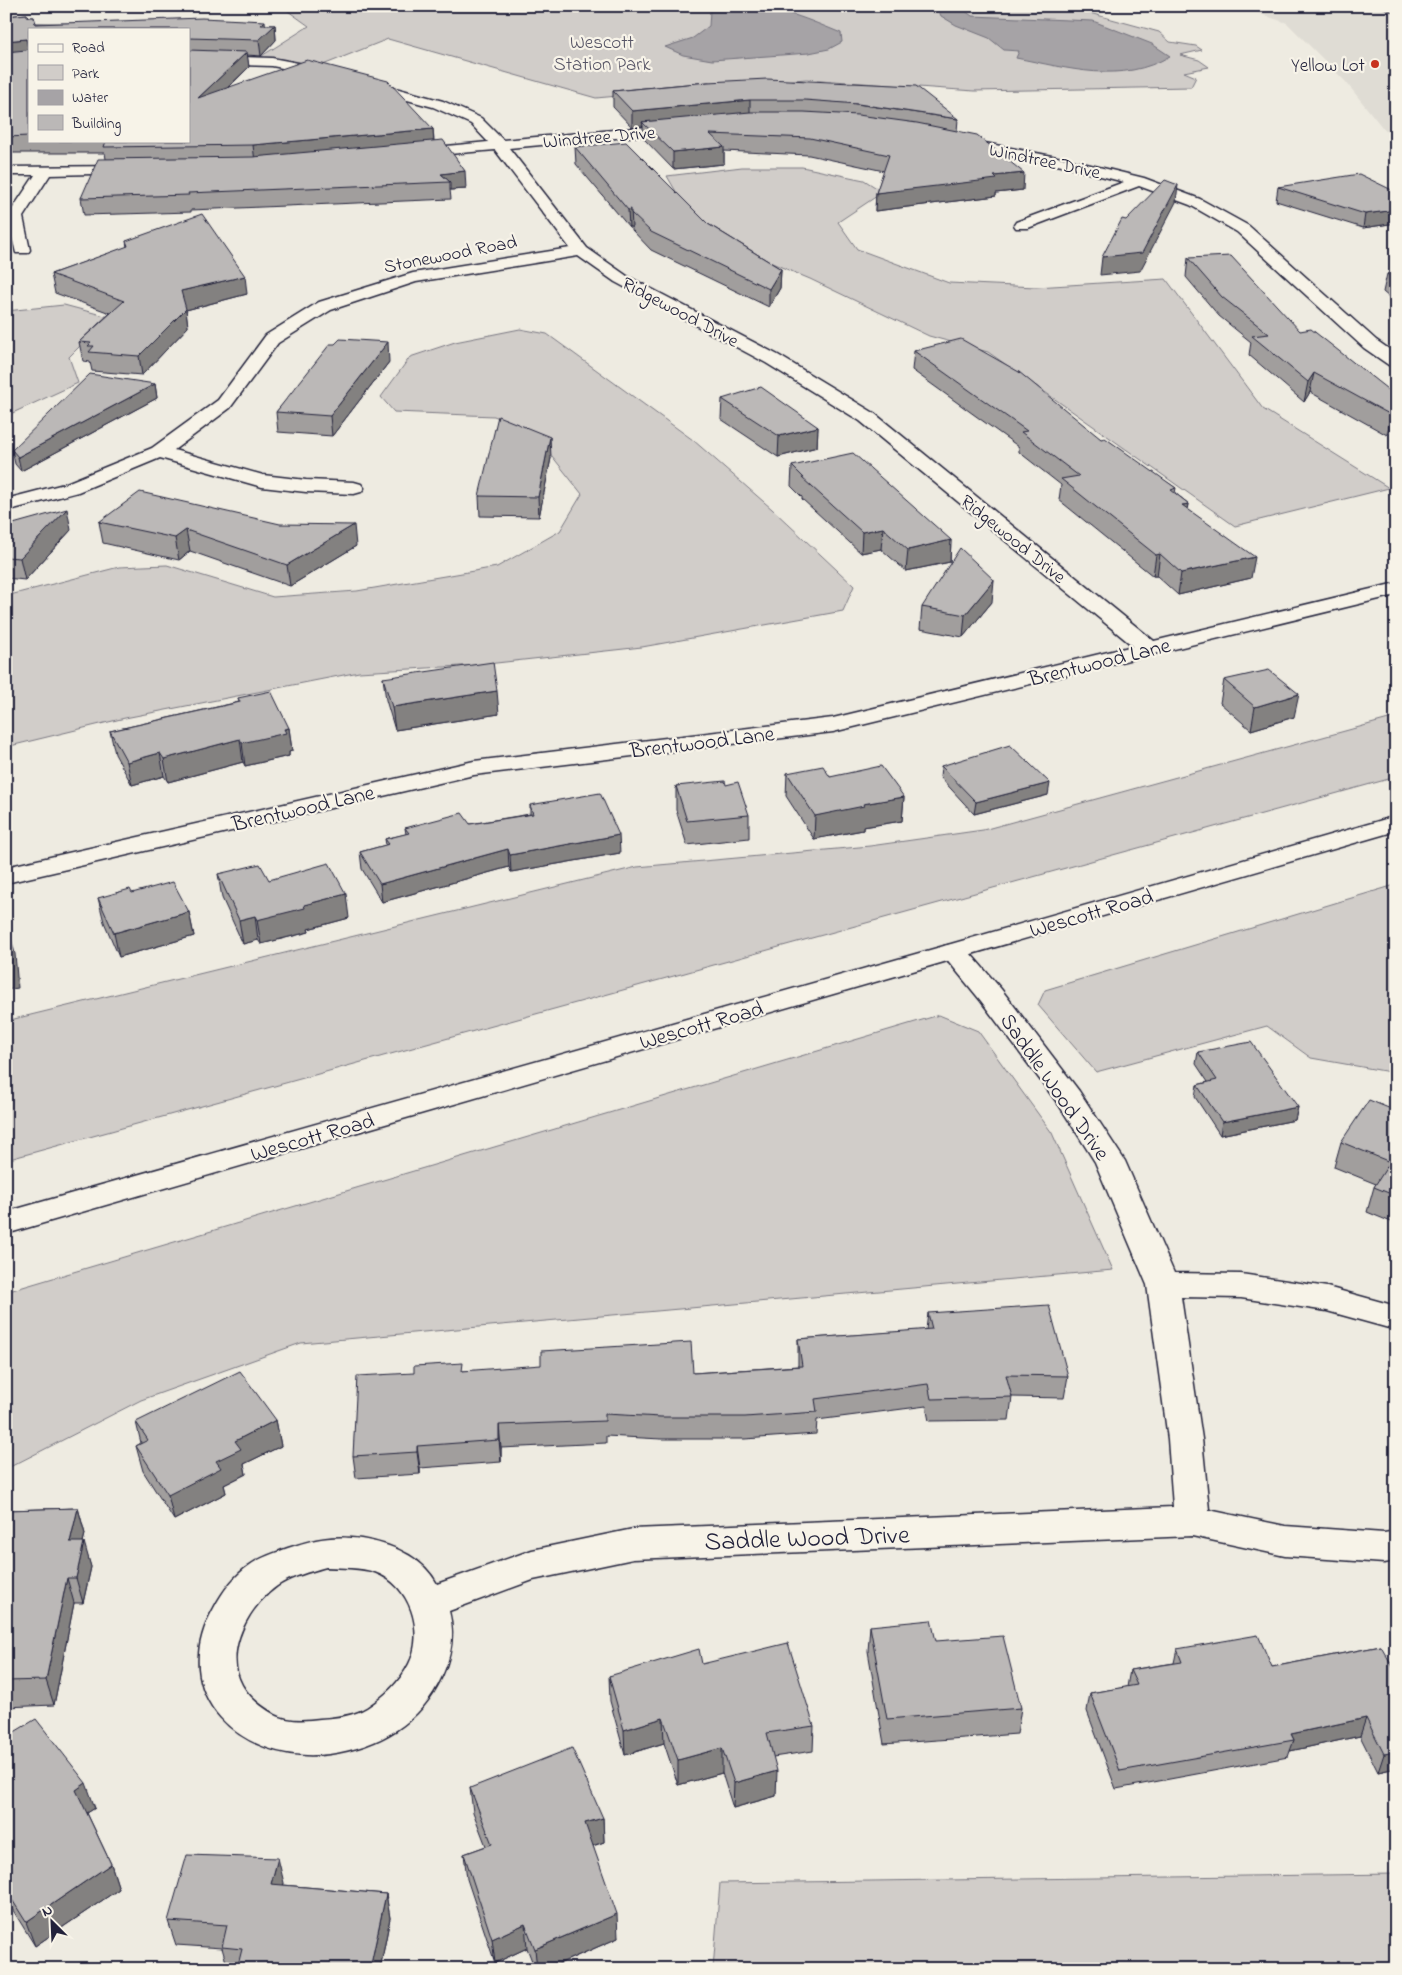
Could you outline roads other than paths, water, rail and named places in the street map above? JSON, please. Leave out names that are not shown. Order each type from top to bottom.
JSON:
[{"type":"street","name":"Ridgewood Drive","points":[[190,59],[230,58],[309,68],[429,101],[476,121],[500,146],[581,251],[621,279],[772,358],[867,417],[1150,649]]},
{"type":"street","name":"Windtree Drive","points":[[403,154],[692,127]]},
{"type":"street","name":"Windtree Drive","points":[[945,140],[1062,162],[1138,181],[1195,202],[1244,229],[1370,344],[1396,362]]},
{"type":"street","points":[[6,171],[140,170]]},
{"type":"street","points":[[22,250],[15,217],[44,171]]},
{"type":"street","points":[[1022,225],[1138,181]]},
{"type":"street","name":"Stonewood Road","points":[[6,505],[72,488],[159,452],[224,404],[272,339],[325,306],[413,278],[581,251]]},
{"type":"street","points":[[159,452],[262,481],[306,486],[354,488]]},
{"type":"street","name":"Brentwood Lane","points":[[6,875],[474,768],[833,725],[1395,590]]},
{"type":"street","name":"Wescott Road","points":[[6,1223],[954,952],[1396,823]]},
{"type":"street","name":"Saddle Wood Drive","points":[[954,952],[991,995],[1069,1098],[1110,1161],[1163,1285],[1185,1438],[1192,1521]]},
{"type":"street","points":[[1163,1285],[1241,1286],[1328,1299],[1396,1318]]},
{"type":"street","name":"Saddle Wood Drive","points":[[430,1602],[532,1565],[633,1544],[1192,1521],[1285,1541],[1384,1548],[1396,1546]]},
{"type":"street","points":[[326,1552],[359,1553],[390,1562],[414,1579],[430,1602],[436,1632],[429,1665],[410,1695],[381,1720],[345,1735],[306,1739],[270,1732],[240,1713],[222,1687],[216,1656],[222,1626],[239,1598],[264,1576],[294,1560],[326,1552]]},
{"type":"lane","points":[[1388,6],[1396,9]]},
{"type":"water","points":[[743,6],[769,8],[805,19],[841,33],[842,42],[829,49],[809,53],[712,60],[683,55],[665,47],[693,38],[709,26],[710,11]]},
{"type":"water","points":[[964,10],[972,16],[1093,21],[1152,44],[1170,56],[1152,65],[1114,72],[1094,72],[1016,58],[1019,51],[1004,50],[989,38],[956,25],[941,16],[939,11]]},
{"type":"place","name":"Yellow Lot","points":[[1375,64]]},
{"type":"park label","name":"Wescott Station Park","points":[[602,52]]}]
